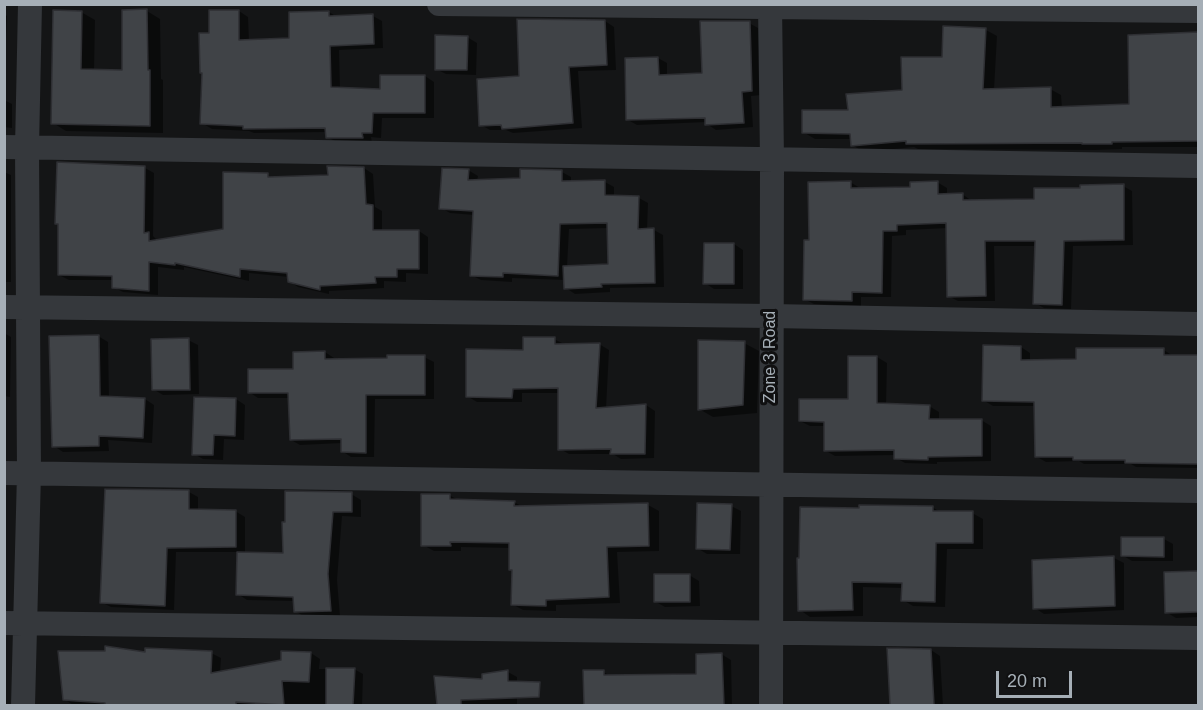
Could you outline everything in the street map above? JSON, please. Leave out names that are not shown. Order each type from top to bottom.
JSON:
[{"type":"street","points":[[24,705],[15,623],[29,473],[16,307],[16,148],[30,4]]},
{"type":"street","points":[[439,4],[1198,11]]},
{"type":"street","name":"Zone 3 Road","points":[[770,6],[771,705]]},
{"type":"street","points":[[16,148],[1198,166]]},
{"type":"street","points":[[16,307],[771,316],[1198,324]]},
{"type":"street","points":[[4,473],[1198,491]]},
{"type":"street","points":[[15,623],[1198,638]]},
{"type":"building","points":[[147,9],[150,126],[51,124],[53,10],[82,11],[81,69],[122,70],[122,10]]},
{"type":"building","points":[[209,10],[239,10],[239,40],[289,38],[289,12],[329,11],[329,16],[373,14],[374,44],[330,46],[331,87],[380,89],[380,75],[425,75],[425,113],[373,113],[372,133],[362,133],[363,138],[326,138],[325,128],[243,129],[243,126],[200,124],[202,73],[200,73],[199,33],[209,33]]},
{"type":"building","points":[[517,19],[605,20],[607,65],[569,67],[573,123],[502,129],[501,125],[479,126],[477,79],[519,76]]},
{"type":"building","points":[[700,21],[750,21],[752,91],[742,92],[744,123],[705,125],[705,118],[626,120],[625,58],[658,57],[659,75],[702,73]]},
{"type":"building","points":[[943,26],[986,28],[983,89],[1051,87],[1051,107],[1129,104],[1128,35],[1198,32],[1198,141],[1112,142],[1112,144],[906,144],[906,141],[851,146],[850,134],[802,133],[802,110],[848,110],[846,94],[902,90],[901,57],[942,57]]},
{"type":"building","points":[[435,35],[468,36],[467,70],[435,70]]},
{"type":"building","points":[[57,162],[145,166],[144,233],[149,232],[149,241],[223,229],[223,172],[268,173],[268,177],[328,175],[327,166],[364,167],[366,204],[373,205],[373,230],[419,230],[419,269],[397,269],[397,277],[375,277],[376,283],[320,286],[320,290],[288,282],[287,273],[240,269],[240,277],[175,263],[175,265],[149,262],[149,291],[112,288],[112,276],[58,275],[58,224],[55,224]]},
{"type":"building","points":[[442,168],[469,169],[468,180],[520,178],[520,169],[562,170],[562,181],[605,180],[605,195],[639,196],[638,229],[654,228],[655,283],[601,284],[602,287],[564,289],[563,266],[608,264],[607,223],[560,224],[558,276],[503,273],[503,277],[470,276],[473,211],[439,209]]},
{"type":"building","points":[[851,181],[851,188],[910,187],[910,182],[938,181],[938,194],[963,193],[963,200],[1034,199],[1034,188],[1080,188],[1080,185],[1124,184],[1124,240],[1064,241],[1062,305],[1033,304],[1035,241],[985,241],[986,296],[947,297],[946,223],[897,225],[897,231],[883,231],[882,293],[852,292],[852,301],[803,300],[804,240],[809,240],[808,182]]},
{"type":"building","points":[[704,243],[734,243],[734,284],[703,284]]},
{"type":"building","points":[[99,335],[100,396],[145,398],[143,438],[99,436],[99,446],[52,447],[49,336]]},
{"type":"building","points":[[523,337],[555,337],[555,344],[600,343],[596,408],[646,404],[645,454],[610,454],[611,449],[558,450],[558,388],[513,389],[512,398],[466,397],[466,349],[523,350]]},
{"type":"building","points":[[189,338],[190,390],[152,390],[151,339]]},
{"type":"building","points":[[698,340],[745,341],[743,405],[698,410]]},
{"type":"building","points":[[983,345],[1021,346],[1021,360],[1076,359],[1076,348],[1164,348],[1164,355],[1198,355],[1198,464],[1125,463],[1125,460],[1035,457],[1034,402],[982,401]]},
{"type":"building","points":[[325,351],[325,359],[425,355],[425,395],[366,395],[366,453],[341,452],[341,439],[290,440],[288,393],[248,393],[248,369],[293,369],[293,352]]},
{"type":"building","points":[[848,356],[877,356],[877,403],[930,405],[929,419],[982,419],[982,456],[928,457],[928,460],[894,459],[894,450],[824,451],[824,422],[799,421],[799,399],[848,399]]},
{"type":"building","points":[[194,397],[236,398],[235,436],[214,435],[213,455],[192,455]]},
{"type":"building","points":[[105,489],[189,490],[189,509],[236,510],[236,547],[167,548],[165,606],[100,603]]},
{"type":"building","points":[[285,491],[352,492],[352,512],[333,512],[328,574],[331,611],[294,612],[293,597],[236,595],[237,552],[283,553],[282,522],[285,522]]},
{"type":"building","points":[[421,494],[450,494],[450,499],[515,501],[514,506],[648,503],[649,546],[607,547],[609,597],[546,600],[546,606],[511,605],[512,570],[509,570],[509,543],[450,542],[451,546],[421,546]]},
{"type":"building","points":[[697,503],[732,504],[730,550],[696,549]]},
{"type":"building","points":[[859,505],[933,506],[933,511],[973,511],[973,543],[936,543],[935,602],[901,601],[902,583],[852,582],[853,610],[798,611],[797,558],[799,558],[800,507],[859,508]]},
{"type":"building","points":[[1121,537],[1164,537],[1164,557],[1121,556]]},
{"type":"building","points":[[1114,556],[1115,606],[1033,609],[1032,560]]},
{"type":"building","points":[[1198,571],[1198,612],[1165,613],[1164,572]]},
{"type":"building","points":[[654,574],[690,574],[690,602],[654,602]]},
{"type":"building","points":[[105,646],[145,652],[145,648],[212,651],[211,673],[281,660],[281,651],[311,652],[309,682],[282,681],[284,705],[236,702],[236,705],[105,705],[105,703],[63,700],[58,651],[105,651]]},
{"type":"building","points":[[887,648],[931,649],[934,705],[890,705]]},
{"type":"building","points":[[722,653],[724,705],[584,705],[583,670],[604,670],[604,675],[696,674],[696,654]]},
{"type":"building","points":[[326,668],[355,668],[353,705],[326,705]]},
{"type":"building","points":[[508,670],[508,681],[540,682],[539,697],[461,700],[461,705],[437,705],[434,676],[482,679],[482,674]]}]
